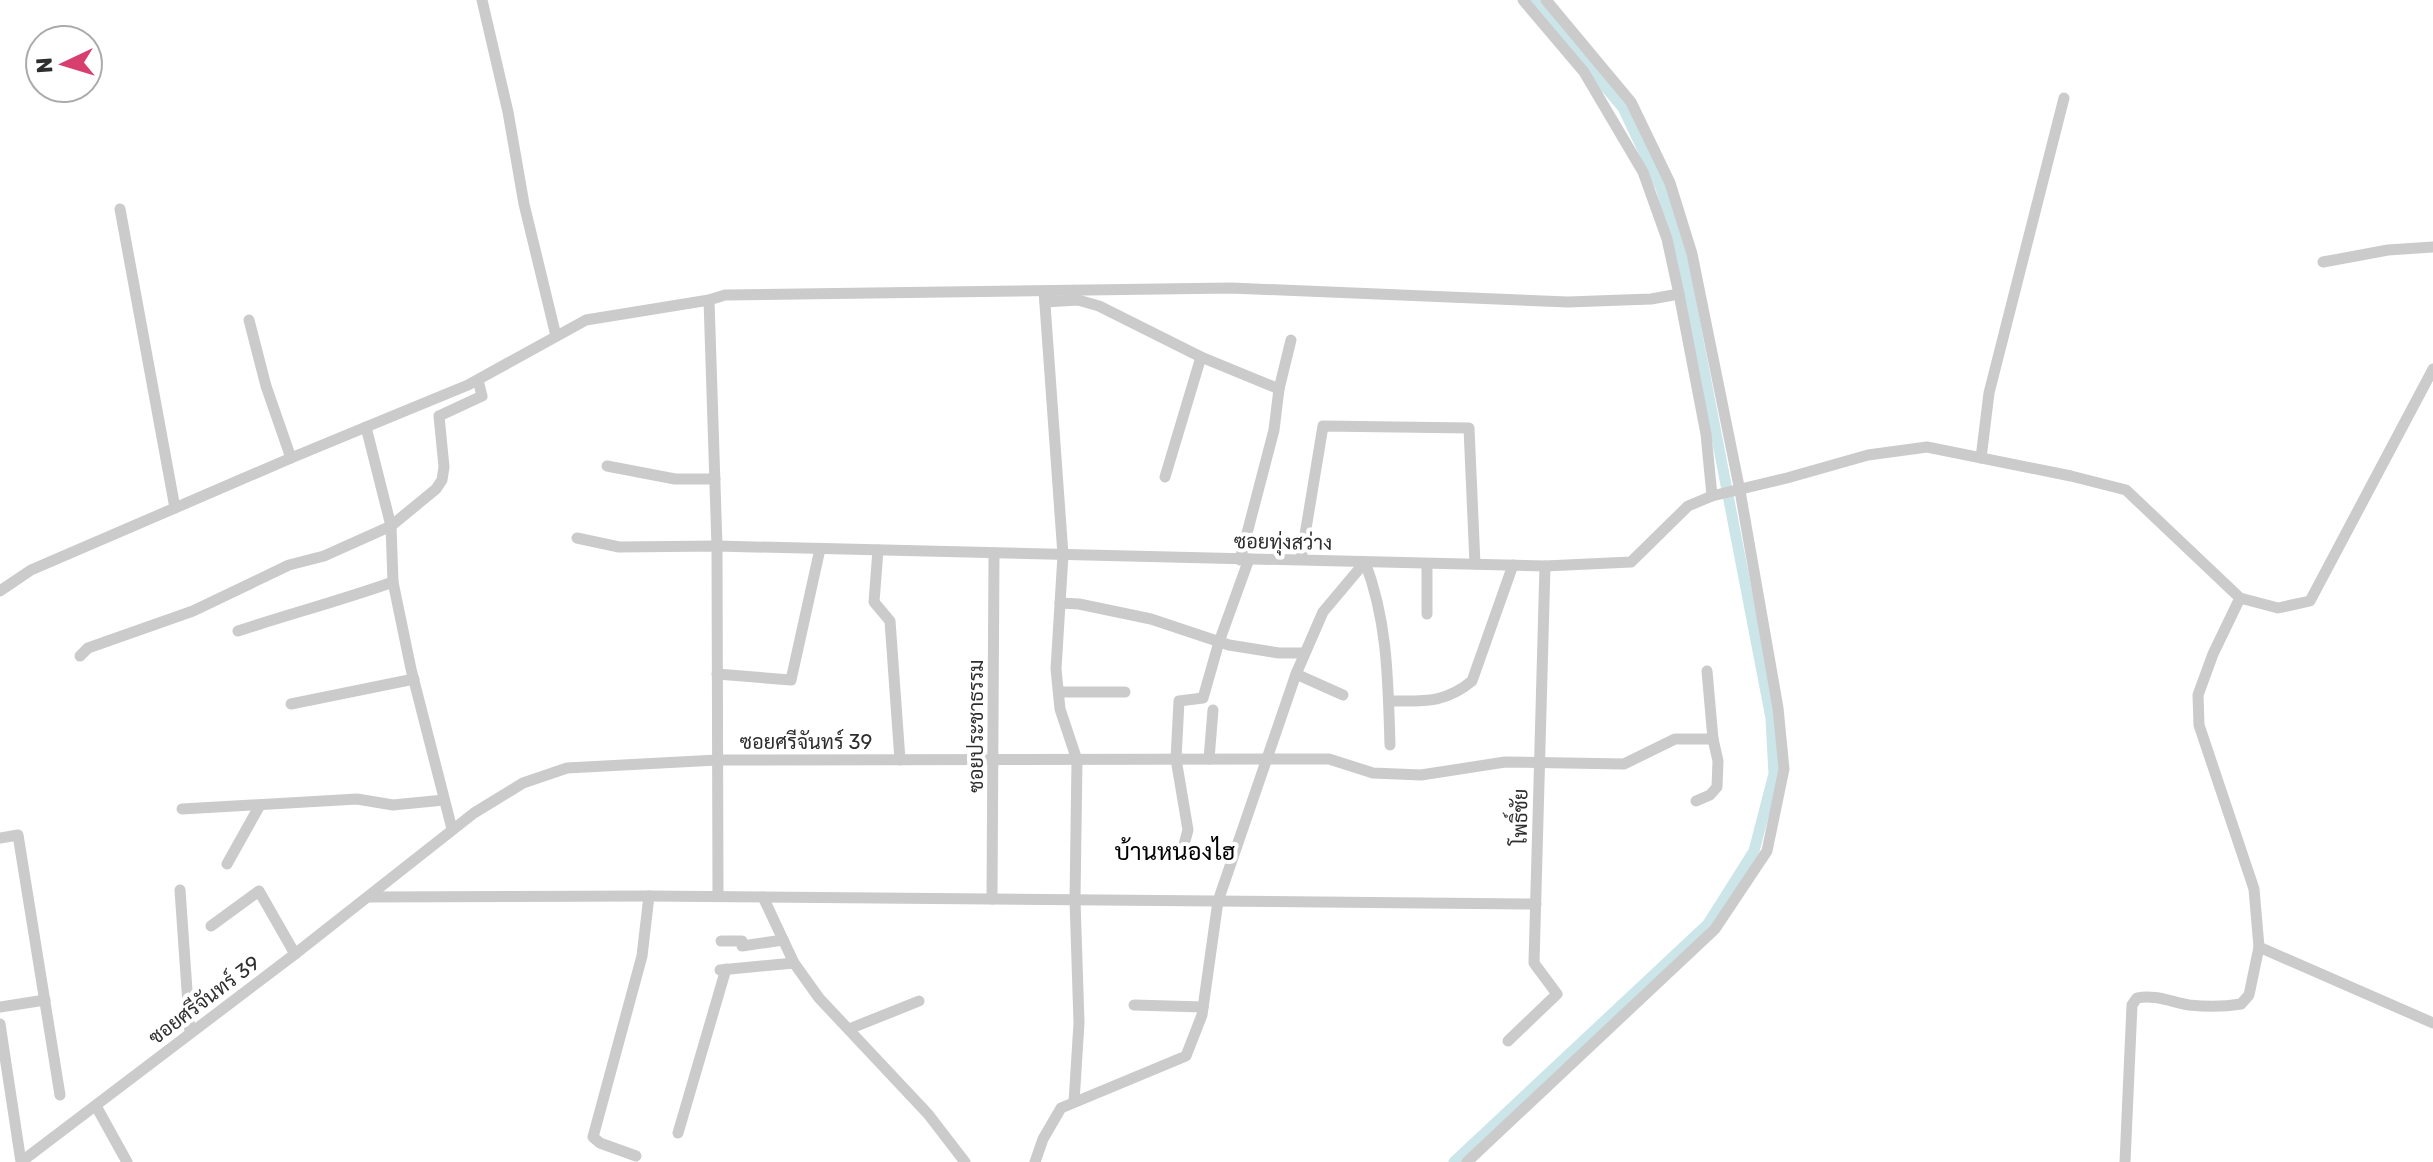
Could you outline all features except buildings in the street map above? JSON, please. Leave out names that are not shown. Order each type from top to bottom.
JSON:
[{"type":"street","points":[[482,0],[508,112],[524,204],[556,336]]},
{"type":"street","points":[[1523,0],[1584,72],[1643,172],[1667,239],[1716,495]]},
{"type":"street","points":[[1467,1162],[1715,929],[1767,851],[1784,769],[1778,708],[1692,254],[1670,183],[1631,102],[1546,0]]},
{"type":"street","points":[[1981,458],[1989,393],[2064,98]]},
{"type":"street","points":[[120,209],[175,508]]},
{"type":"street","points":[[2323,262],[2388,250],[2433,247]]},
{"type":"street","points":[[0,591],[31,570],[478,380],[586,320],[725,295],[1045,296],[1231,288],[1568,302],[1651,299],[1679,294]]},
{"type":"street","points":[[1045,296],[1099,306],[1201,357],[1279,389]]},
{"type":"street","points":[[1045,296],[1063,555],[1056,669],[1060,709],[1077,760],[1075,900],[1079,1023],[1074,1102]]},
{"type":"street","points":[[709,300],[717,546],[718,896]]},
{"type":"street","points":[[249,320],[266,386],[291,458]]},
{"type":"street","points":[[1182,852],[1188,830],[1176,759],[1179,701],[1203,698],[1245,559],[1291,340]]},
{"type":"street","points":[[1165,477],[1201,357]]},
{"type":"street","points":[[2125,1162],[2132,1005],[2137,998],[2147,996],[2222,1007],[2241,1004],[2249,995],[2259,947],[2254,889],[2199,725],[2198,695],[2213,654],[2240,598],[2278,608],[2310,601],[2433,369]]},
{"type":"street","points":[[80,656],[88,648],[193,611],[289,565],[324,556],[391,526],[436,489],[442,480],[444,467],[439,416],[482,396],[478,380]]},
{"type":"street","points":[[1301,559],[1323,426],[1469,428],[1475,564]]},
{"type":"street","points":[[366,427],[391,526],[393,582],[452,829]]},
{"type":"street","name":"ซอยทุ่งสว่าง","points":[[577,538],[619,547],[717,546],[1545,566],[1631,562],[1688,506],[1716,495],[1868,455],[1927,447],[2126,490],[2240,598]]},
{"type":"street","points":[[607,466],[675,479],[715,479]]},
{"type":"street","points":[[717,674],[791,680],[820,549]]},
{"type":"street","points":[[878,550],[874,602],[890,621],[900,760]]},
{"type":"street","name":"ซอยประชาธรรม","points":[[992,899],[994,553]]},
{"type":"street","points":[[1035,1162],[1043,1139],[1061,1108],[1186,1056],[1203,1007],[1218,901],[1296,674],[1323,612],[1365,562],[1376,590],[1388,667],[1390,745]]},
{"type":"street","points":[[1427,564],[1427,614]]},
{"type":"street","points":[[1389,701],[1434,701],[1457,693],[1472,681],[1513,565]]},
{"type":"street","name":"โพธิ์ชัย","points":[[1508,1041],[1557,994],[1534,963],[1545,566]]},
{"type":"street","points":[[238,631],[393,582]]},
{"type":"street","points":[[1060,603],[1151,619],[1219,642],[1279,653],[1304,653]]},
{"type":"street","points":[[1696,801],[1710,795],[1717,787],[1718,761],[1707,671]]},
{"type":"street","points":[[1296,674],[1343,695]]},
{"type":"street","points":[[291,704],[414,679]]},
{"type":"street","points":[[1059,692],[1125,692]]},
{"type":"street","points":[[1209,759],[1213,710]]},
{"type":"street","name":"ซอยศรีจันทร์ 39","points":[[21,1162],[295,954],[452,829],[523,783],[567,768],[717,760],[1329,759],[1373,773],[1421,775],[1505,762],[1624,764],[1675,739],[1713,739]]},
{"type":"street","points":[[182,809],[357,799],[393,805],[444,800]]},
{"type":"street","points":[[227,864],[260,805]]},
{"type":"street","points":[[0,838],[18,835],[60,1095]]},
{"type":"street","points":[[180,890],[190,1033]]},
{"type":"street","points":[[211,926],[259,891],[295,954]]},
{"type":"street","points":[[636,1156],[600,1143],[593,1137],[642,956],[649,896]]},
{"type":"street","points":[[368,897],[718,896],[1536,904]]},
{"type":"street","points":[[763,897],[794,963],[819,998],[928,1114],[965,1162]]},
{"type":"street","points":[[721,941],[742,941],[742,946],[783,940]]},
{"type":"street","points":[[2259,947],[2433,1023]]},
{"type":"street","points":[[678,1133],[723,970],[794,963]]},
{"type":"street","points":[[0,1007],[45,1000]]},
{"type":"street","points":[[849,1029],[919,1001]]},
{"type":"street","points":[[1134,1005],[1203,1007]]},
{"type":"street","points":[[0,1024],[21,1162]]},
{"type":"street","points":[[96,1106],[127,1162]]},
{"type":"waterway","points":[[1454,1162],[1708,924],[1754,851],[1774,774],[1771,718],[1683,262],[1661,188],[1623,108],[1533,0]]},
{"type":"district","name":"บ้านหนองไฮ","points":[[1175,852]]}]
